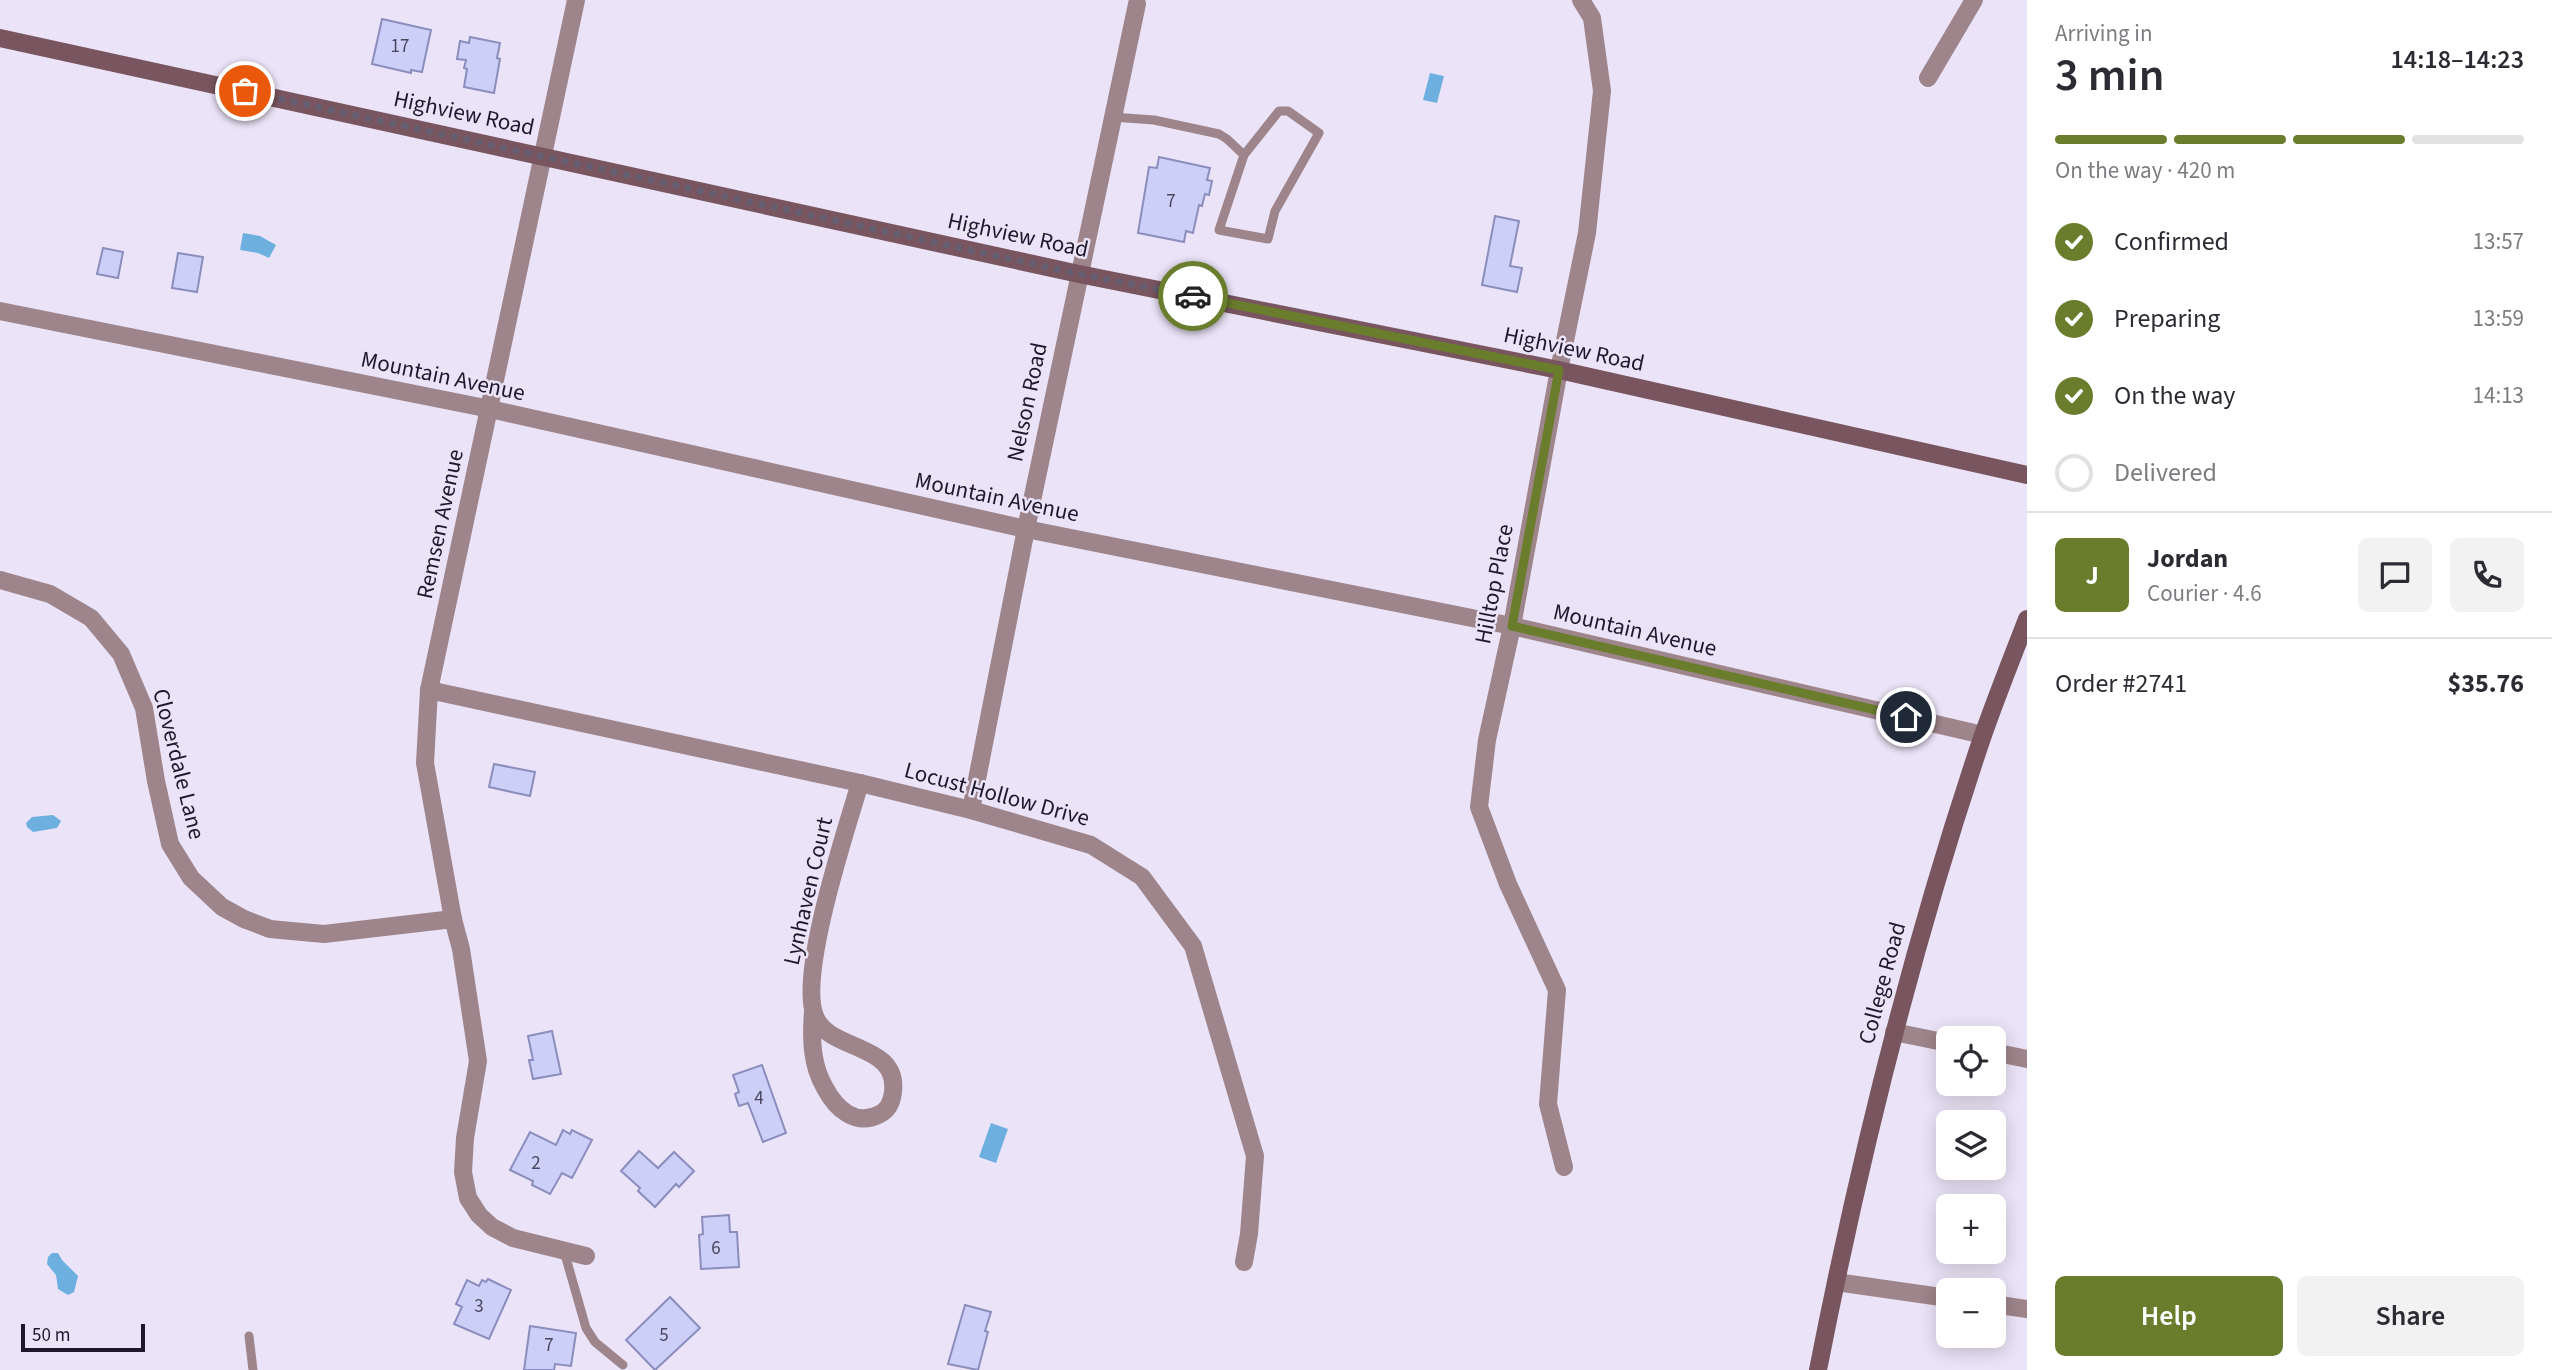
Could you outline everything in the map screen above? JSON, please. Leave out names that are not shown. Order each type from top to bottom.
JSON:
[{"type":"street","name":"Remsen Avenue","points":[[576,0],[429,690],[425,763],[463,960],[478,1061],[463,1172],[468,1198],[492,1227],[513,1238],[586,1256]]},
{"type":"street","name":"Hilltop Place","points":[[1564,1167],[1548,1104],[1557,990],[1508,884],[1479,807],[1487,740],[1512,626],[1587,233],[1602,91],[1592,18],[1581,0]]},
{"type":"street","points":[[1928,78],[1974,0]]},
{"type":"street","name":"Nelson Road","points":[[971,810],[1026,529],[1137,4]]},
{"type":"street","name":"Highview Road","points":[[0,38],[1079,274],[1559,370],[2027,475]]},
{"type":"street","name":"Mountain Avenue","points":[[0,312],[490,410],[1026,529],[1512,626],[1983,735]]},
{"type":"street","name":"Cloverdale Lane","points":[[0,580],[50,594],[91,618],[121,654],[144,708],[170,844],[191,878],[222,907],[270,929],[324,934],[453,919]]},
{"type":"street","name":"College Road","points":[[1818,1370],[1894,1032],[1936,882],[1983,735],[2027,619]]},
{"type":"street","name":"Locust Hollow Drive","points":[[429,690],[860,783],[971,810],[1091,845],[1142,877],[1193,946],[1255,1156],[1244,1262]]},
{"type":"street","name":"Lynhaven Court","points":[[813,1011],[817,1023],[869,1052],[888,1068],[894,1091],[892,1101],[885,1111],[868,1119],[858,1119],[837,1106],[825,1090],[814,1058],[813,1011],[813,972],[827,898],[860,783]]},
{"type":"street","points":[[1894,1032],[1936,1041]]},
{"type":"street","points":[[2006,1055],[2027,1059]]},
{"type":"street","points":[[1836,1282],[1936,1295]]},
{"type":"street","points":[[2006,1306],[2027,1309]]},
{"type":"lane","points":[[1279,111],[1288,111],[1319,133],[1275,211],[1268,239],[1219,230],[1244,155],[1279,111]]},
{"type":"lane","points":[[1112,117],[1154,120],[1219,134],[1244,155]]},
{"type":"lane","points":[[563,1250],[586,1328],[595,1342],[623,1365]]},
{"type":"lane","points":[[249,1336],[253,1370]]},
{"type":"water","points":[[1430,73],[1444,76],[1437,103],[1423,100]]},
{"type":"water","points":[[243,233],[260,236],[276,245],[269,258],[240,250]]},
{"type":"water","points":[[53,815],[61,821],[57,828],[33,832],[27,827],[26,823],[32,817]]},
{"type":"water","points":[[991,1123],[1008,1129],[996,1163],[979,1157]]},
{"type":"water","points":[[52,1253],[58,1253],[78,1276],[74,1292],[68,1295],[58,1289],[56,1275],[47,1264]]},
{"type":"building","points":[[382,19],[431,30],[422,72],[411,70],[411,73],[372,64]]},
{"type":"building","points":[[470,37],[500,43],[494,93],[464,87],[466,60],[457,59],[460,41],[469,43]]},
{"type":"building","points":[[1159,157],[1210,168],[1207,180],[1212,181],[1209,195],[1205,194],[1202,206],[1199,205],[1193,233],[1186,231],[1184,242],[1138,233],[1149,167],[1157,168]]},
{"type":"building","points":[[1495,216],[1519,221],[1510,266],[1522,268],[1517,292],[1482,285]]},
{"type":"building","points":[[103,248],[123,252],[118,278],[97,274]]},
{"type":"building","points":[[178,253],[203,257],[197,292],[172,288]]},
{"type":"building","points":[[494,764],[535,772],[530,796],[489,787]]},
{"type":"building","points":[[552,1031],[561,1074],[533,1079],[529,1060],[533,1060],[528,1036]]},
{"type":"building","points":[[762,1065],[786,1133],[763,1142],[748,1103],[739,1106],[735,1094],[739,1092],[733,1075]]},
{"type":"building","points":[[563,1130],[570,1134],[572,1130],[592,1140],[572,1178],[562,1173],[550,1194],[532,1185],[533,1181],[510,1170],[530,1132],[556,1145]]},
{"type":"building","points":[[639,1151],[658,1168],[674,1152],[694,1171],[679,1187],[676,1184],[655,1207],[638,1191],[640,1188],[621,1171]]},
{"type":"building","points":[[729,1215],[730,1232],[737,1232],[739,1267],[701,1269],[699,1235],[703,1234],[702,1217]]},
{"type":"building","points":[[488,1279],[511,1290],[489,1339],[454,1324],[462,1307],[456,1304],[467,1280],[479,1286],[482,1280],[486,1282]]},
{"type":"building","points":[[670,1297],[700,1328],[655,1370],[626,1340]]},
{"type":"building","points":[[965,1305],[991,1312],[978,1370],[948,1364]]},
{"type":"building","points":[[530,1326],[576,1333],[571,1366],[555,1364],[554,1370],[524,1370]]},
{"type":"way so far","points":[[245,91],[1079,274],[1193,296]]},
{"type":"route","points":[[1193,296],[1559,370],[1512,626],[1906,717]]}]
